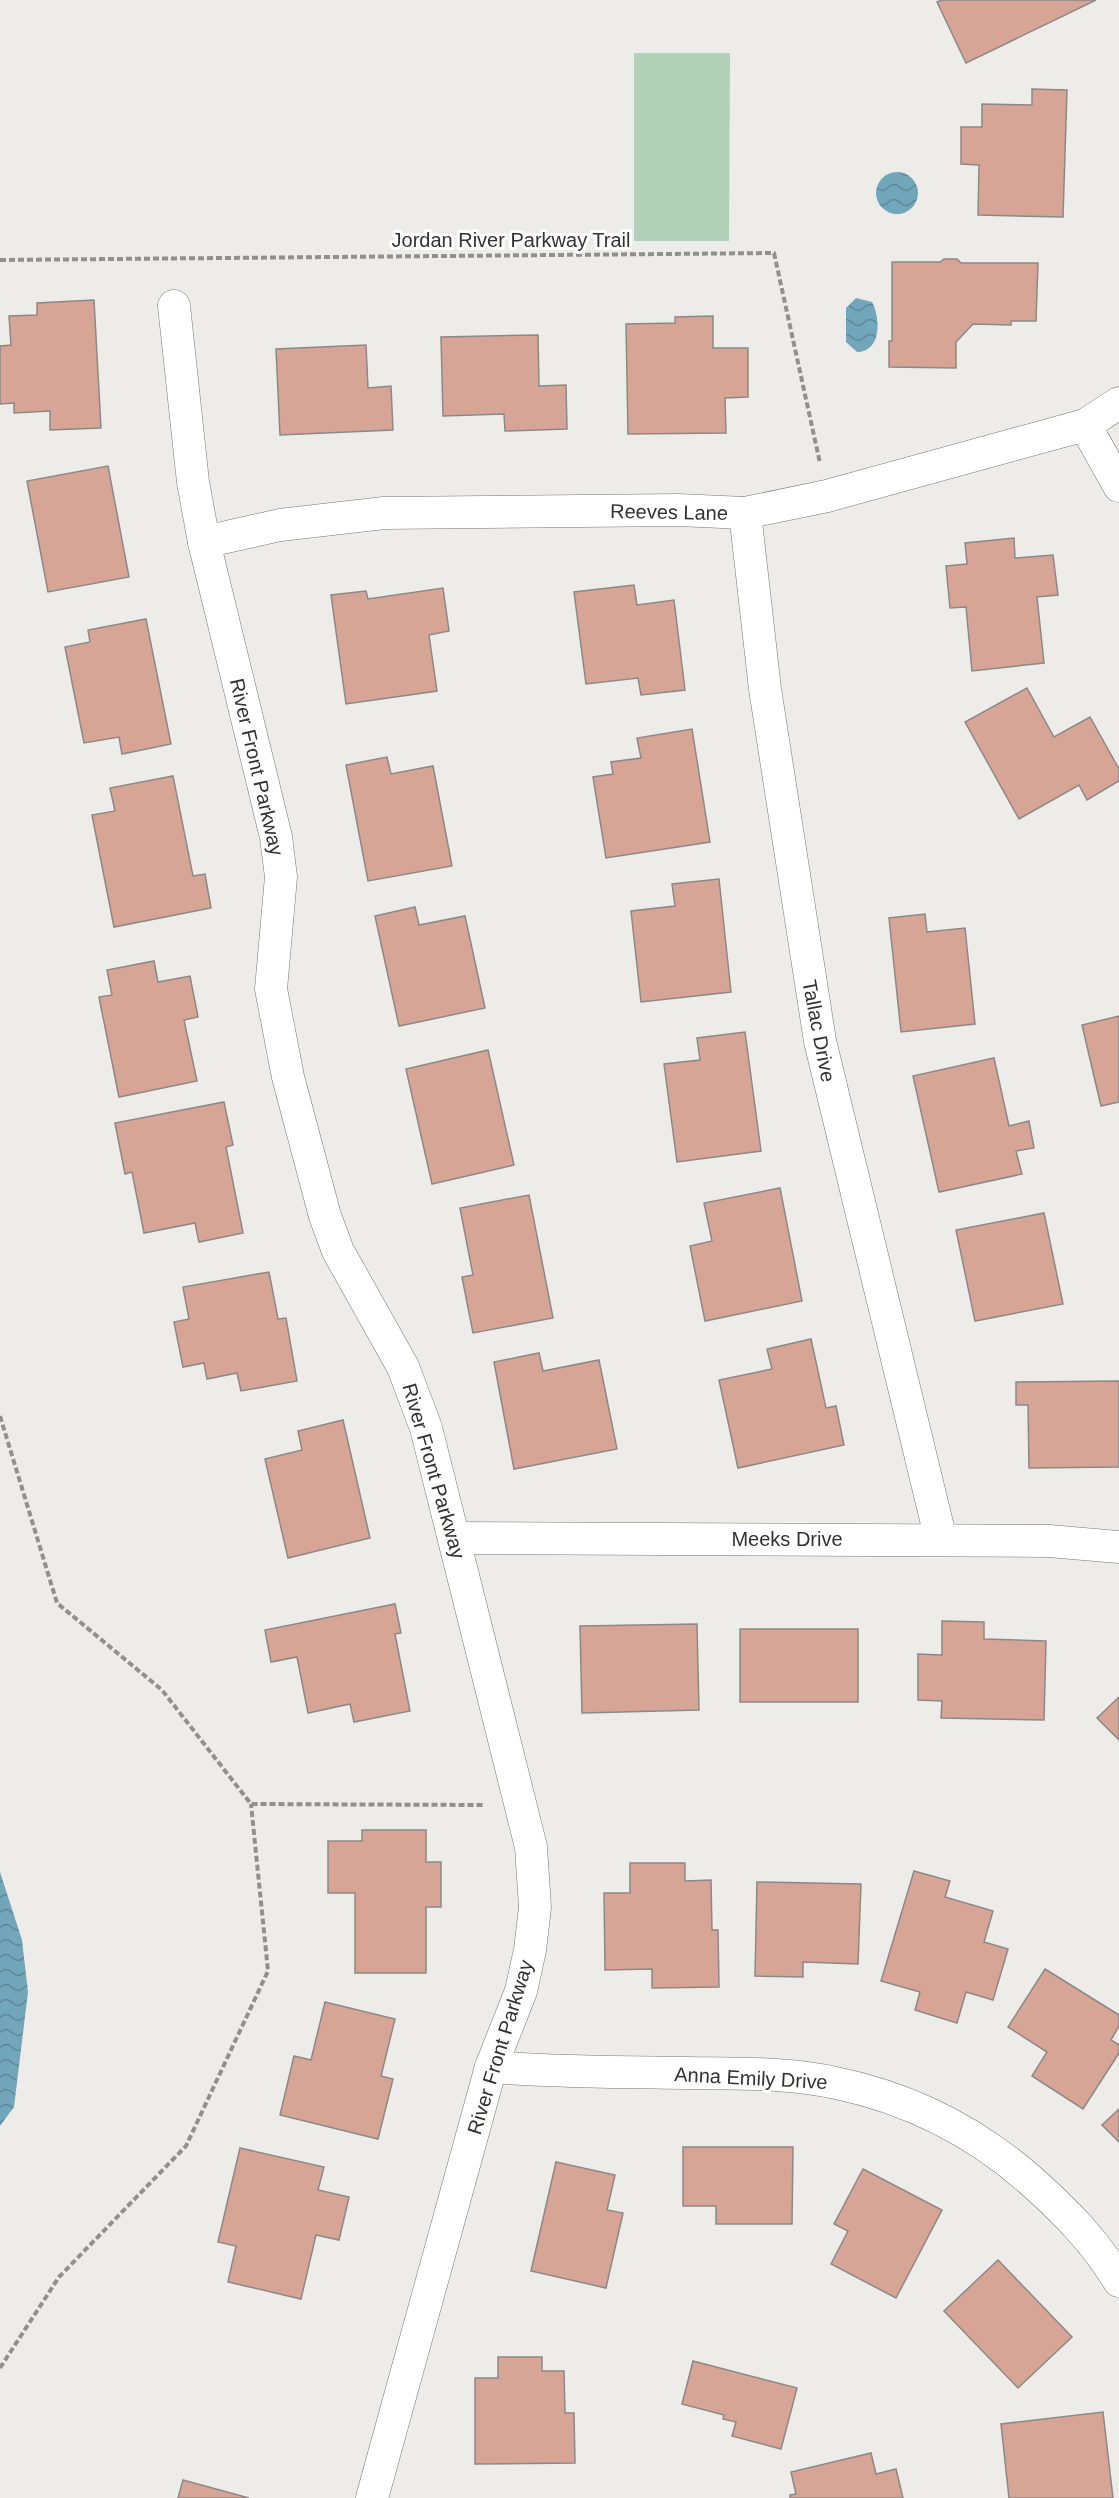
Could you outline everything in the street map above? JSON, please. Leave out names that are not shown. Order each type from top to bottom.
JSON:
[{"type":"street","name":"River Front Parkway","points":[[174,306],[193,482],[204,542],[276,837],[281,877],[272,989],[288,1077],[325,1216],[338,1251],[404,1367],[426,1428],[531,1847],[534,1877],[530,1950],[521,1991],[491,2067],[372,2498]]},
{"type":"street","name":"Reeves Lane","points":[[204,542],[280,525],[384,513],[678,510],[745,513],[827,496],[1084,425],[1119,403]]},
{"type":"street","points":[[1084,425],[1119,486]]},
{"type":"street","name":"Tallac Drive","points":[[745,513],[765,689],[820,1041],[941,1540]]},
{"type":"street","name":"Meeks Drive","points":[[454,1538],[1050,1541],[1119,1547]]},
{"type":"street","name":"Anna Emily Drive","points":[[491,2067],[556,2072],[792,2076],[835,2082],[876,2093],[917,2108],[992,2148],[1061,2207],[1092,2241],[1119,2281]]},
{"type":"path","name":"Jordan River Parkway Trail","points":[[0,260],[774,253],[827,496]]},
{"type":"path","points":[[0,1416],[57,1603],[162,1690],[251,1804],[268,1971],[186,2146],[59,2277],[0,2368]]},
{"type":"path","points":[[251,1804],[473,1807],[519,1799]]},
{"type":"green space","points":[[634,53],[730,53],[729,241],[634,241]]},
{"type":"water","points":[[897,172],[905,173],[912,178],[917,185],[917,201],[912,208],[905,213],[897,214],[889,213],[882,208],[877,201],[876,193],[877,185],[882,178],[889,173]]},
{"type":"water","points":[[856,298],[872,302],[878,325],[875,341],[871,347],[857,352],[846,342],[846,308]]},
{"type":"water","points":[[0,1872],[22,1940],[28,1992],[14,2107],[0,2126]]},
{"type":"building","points":[[942,0],[1096,0],[966,63],[937,2]]},
{"type":"building","points":[[1032,89],[1067,90],[1063,217],[978,215],[979,165],[961,164],[961,127],[982,127],[982,104],[1032,105]]},
{"type":"building","points":[[944,259],[957,259],[961,263],[1038,263],[1036,321],[1011,321],[1011,325],[973,324],[956,342],[956,368],[889,367],[889,341],[892,341],[892,262],[940,262]]},
{"type":"building","points":[[94,300],[101,428],[50,430],[50,411],[14,413],[14,403],[0,404],[0,346],[11,345],[9,316],[37,315],[37,303]]},
{"type":"building","points":[[713,316],[713,348],[748,348],[748,397],[725,398],[726,433],[628,434],[626,324],[675,323],[675,317]]},
{"type":"building","points":[[538,335],[539,386],[566,385],[567,429],[505,431],[504,414],[443,416],[441,337]]},
{"type":"building","points":[[366,345],[368,388],[391,386],[393,430],[280,435],[276,349]]},
{"type":"building","points":[[108,466],[129,577],[48,592],[27,481]]},
{"type":"building","points":[[1014,538],[1015,558],[1053,555],[1058,595],[1037,597],[1044,663],[972,671],[966,607],[950,608],[946,566],[967,564],[965,543]]},
{"type":"building","points":[[634,585],[637,605],[674,600],[685,690],[641,695],[638,678],[586,684],[574,592]]},
{"type":"building","points":[[443,588],[449,631],[429,635],[437,691],[346,704],[331,595],[366,591],[368,599]]},
{"type":"building","points":[[146,619],[171,744],[122,754],[119,737],[84,743],[65,647],[90,642],[88,630]]},
{"type":"building","points":[[1027,688],[1054,737],[1090,717],[1119,769],[1119,781],[1087,800],[1079,785],[1019,819],[965,722]]},
{"type":"building","points":[[692,729],[710,842],[606,858],[593,777],[613,774],[611,762],[641,758],[637,738]]},
{"type":"building","points":[[387,757],[391,774],[433,766],[452,866],[368,881],[346,765]]},
{"type":"building","points":[[173,776],[193,876],[205,874],[211,908],[114,927],[92,815],[115,811],[110,788]]},
{"type":"building","points":[[719,879],[731,992],[641,1002],[631,911],[675,906],[672,884]]},
{"type":"building","points":[[415,907],[419,925],[465,916],[485,1008],[399,1026],[375,916]]},
{"type":"building","points":[[925,914],[927,932],[965,928],[975,1024],[901,1032],[889,918]]},
{"type":"building","points":[[154,961],[158,982],[190,976],[198,1017],[184,1020],[197,1081],[119,1097],[99,997],[112,995],[107,970]]},
{"type":"building","points":[[1119,1016],[1119,1102],[1101,1106],[1082,1025]]},
{"type":"building","points":[[745,1032],[761,1151],[677,1162],[664,1064],[700,1060],[697,1038]]},
{"type":"building","points":[[488,1050],[514,1165],[432,1184],[406,1069]]},
{"type":"building","points":[[994,1058],[1009,1126],[1029,1121],[1034,1148],[1016,1151],[1022,1174],[939,1192],[913,1076]]},
{"type":"building","points":[[224,1102],[233,1145],[226,1147],[243,1233],[199,1242],[195,1223],[144,1233],[132,1172],[125,1174],[115,1123]]},
{"type":"building","points":[[780,1188],[802,1301],[705,1321],[690,1246],[712,1241],[704,1203]]},
{"type":"building","points":[[529,1195],[553,1318],[473,1333],[462,1277],[473,1275],[460,1208]]},
{"type":"building","points":[[1044,1213],[1063,1304],[975,1321],[956,1230]]},
{"type":"building","points":[[269,1272],[278,1319],[286,1318],[297,1381],[241,1391],[237,1373],[207,1379],[204,1363],[183,1367],[174,1322],[189,1319],[183,1287]]},
{"type":"building","points":[[811,1339],[826,1408],[836,1406],[844,1445],[738,1468],[719,1380],[772,1369],[767,1349]]},
{"type":"building","points":[[539,1353],[543,1371],[599,1360],[617,1449],[514,1469],[494,1362]]},
{"type":"building","points":[[1119,1381],[1119,1467],[1029,1468],[1028,1405],[1016,1405],[1016,1382]]},
{"type":"building","points":[[343,1420],[370,1538],[288,1558],[265,1459],[302,1450],[298,1431]]},
{"type":"building","points":[[395,1604],[401,1633],[395,1634],[410,1711],[354,1722],[350,1704],[308,1713],[297,1657],[271,1662],[265,1630]]},
{"type":"building","points":[[942,1621],[984,1622],[984,1639],[1046,1641],[1044,1720],[941,1718],[942,1701],[918,1700],[918,1654],[942,1655]]},
{"type":"building","points":[[697,1624],[699,1710],[582,1713],[580,1626]]},
{"type":"building","points":[[740,1629],[858,1629],[858,1702],[740,1702]]},
{"type":"building","points":[[1119,1697],[1119,1740],[1097,1718]]},
{"type":"building","points":[[362,1830],[426,1830],[426,1862],[441,1862],[441,1907],[426,1907],[426,1973],[355,1973],[355,1893],[328,1893],[328,1841],[362,1841]]},
{"type":"building","points":[[630,1863],[685,1863],[685,1881],[711,1880],[712,1930],[718,1930],[719,1987],[652,1988],[652,1969],[605,1970],[604,1893],[630,1893]]},
{"type":"building","points":[[914,1871],[950,1881],[945,1897],[993,1911],[984,1942],[1008,1949],[993,2000],[966,1992],[957,2023],[915,2010],[920,1992],[881,1981]]},
{"type":"building","points":[[757,1882],[861,1884],[858,1964],[803,1962],[803,1977],[755,1976]]},
{"type":"building","points":[[1045,1969],[1119,2015],[1119,2026],[1111,2040],[1119,2045],[1119,2053],[1083,2109],[1032,2076],[1047,2052],[1008,2027]]},
{"type":"building","points":[[325,2002],[395,2019],[381,2076],[393,2079],[378,2139],[280,2115],[294,2056],[311,2060]]},
{"type":"building","points":[[1119,2109],[1119,2142],[1102,2125]]},
{"type":"building","points":[[683,2147],[793,2147],[792,2224],[716,2224],[716,2206],[683,2206]]},
{"type":"building","points":[[240,2148],[324,2167],[318,2190],[349,2197],[339,2240],[316,2235],[301,2299],[228,2282],[236,2246],[218,2242]]},
{"type":"building","points":[[556,2162],[615,2175],[607,2210],[623,2213],[606,2288],[531,2271]]},
{"type":"building","points":[[863,2169],[942,2210],[896,2298],[831,2264],[848,2231],[834,2224]]},
{"type":"building","points":[[998,2260],[1072,2337],[1018,2388],[944,2311]]},
{"type":"building","points":[[498,2357],[542,2357],[542,2371],[564,2371],[565,2413],[574,2413],[575,2463],[475,2464],[475,2378],[498,2378]]},
{"type":"building","points":[[693,2361],[797,2388],[781,2449],[732,2436],[736,2422],[723,2419],[724,2415],[682,2404]]},
{"type":"building","points":[[1103,2412],[1113,2498],[1009,2498],[1001,2424]]},
{"type":"building","points":[[871,2453],[876,2474],[896,2469],[903,2498],[790,2498],[790,2495],[796,2494],[791,2472]]},
{"type":"building","points":[[183,2480],[249,2498],[178,2498]]}]
